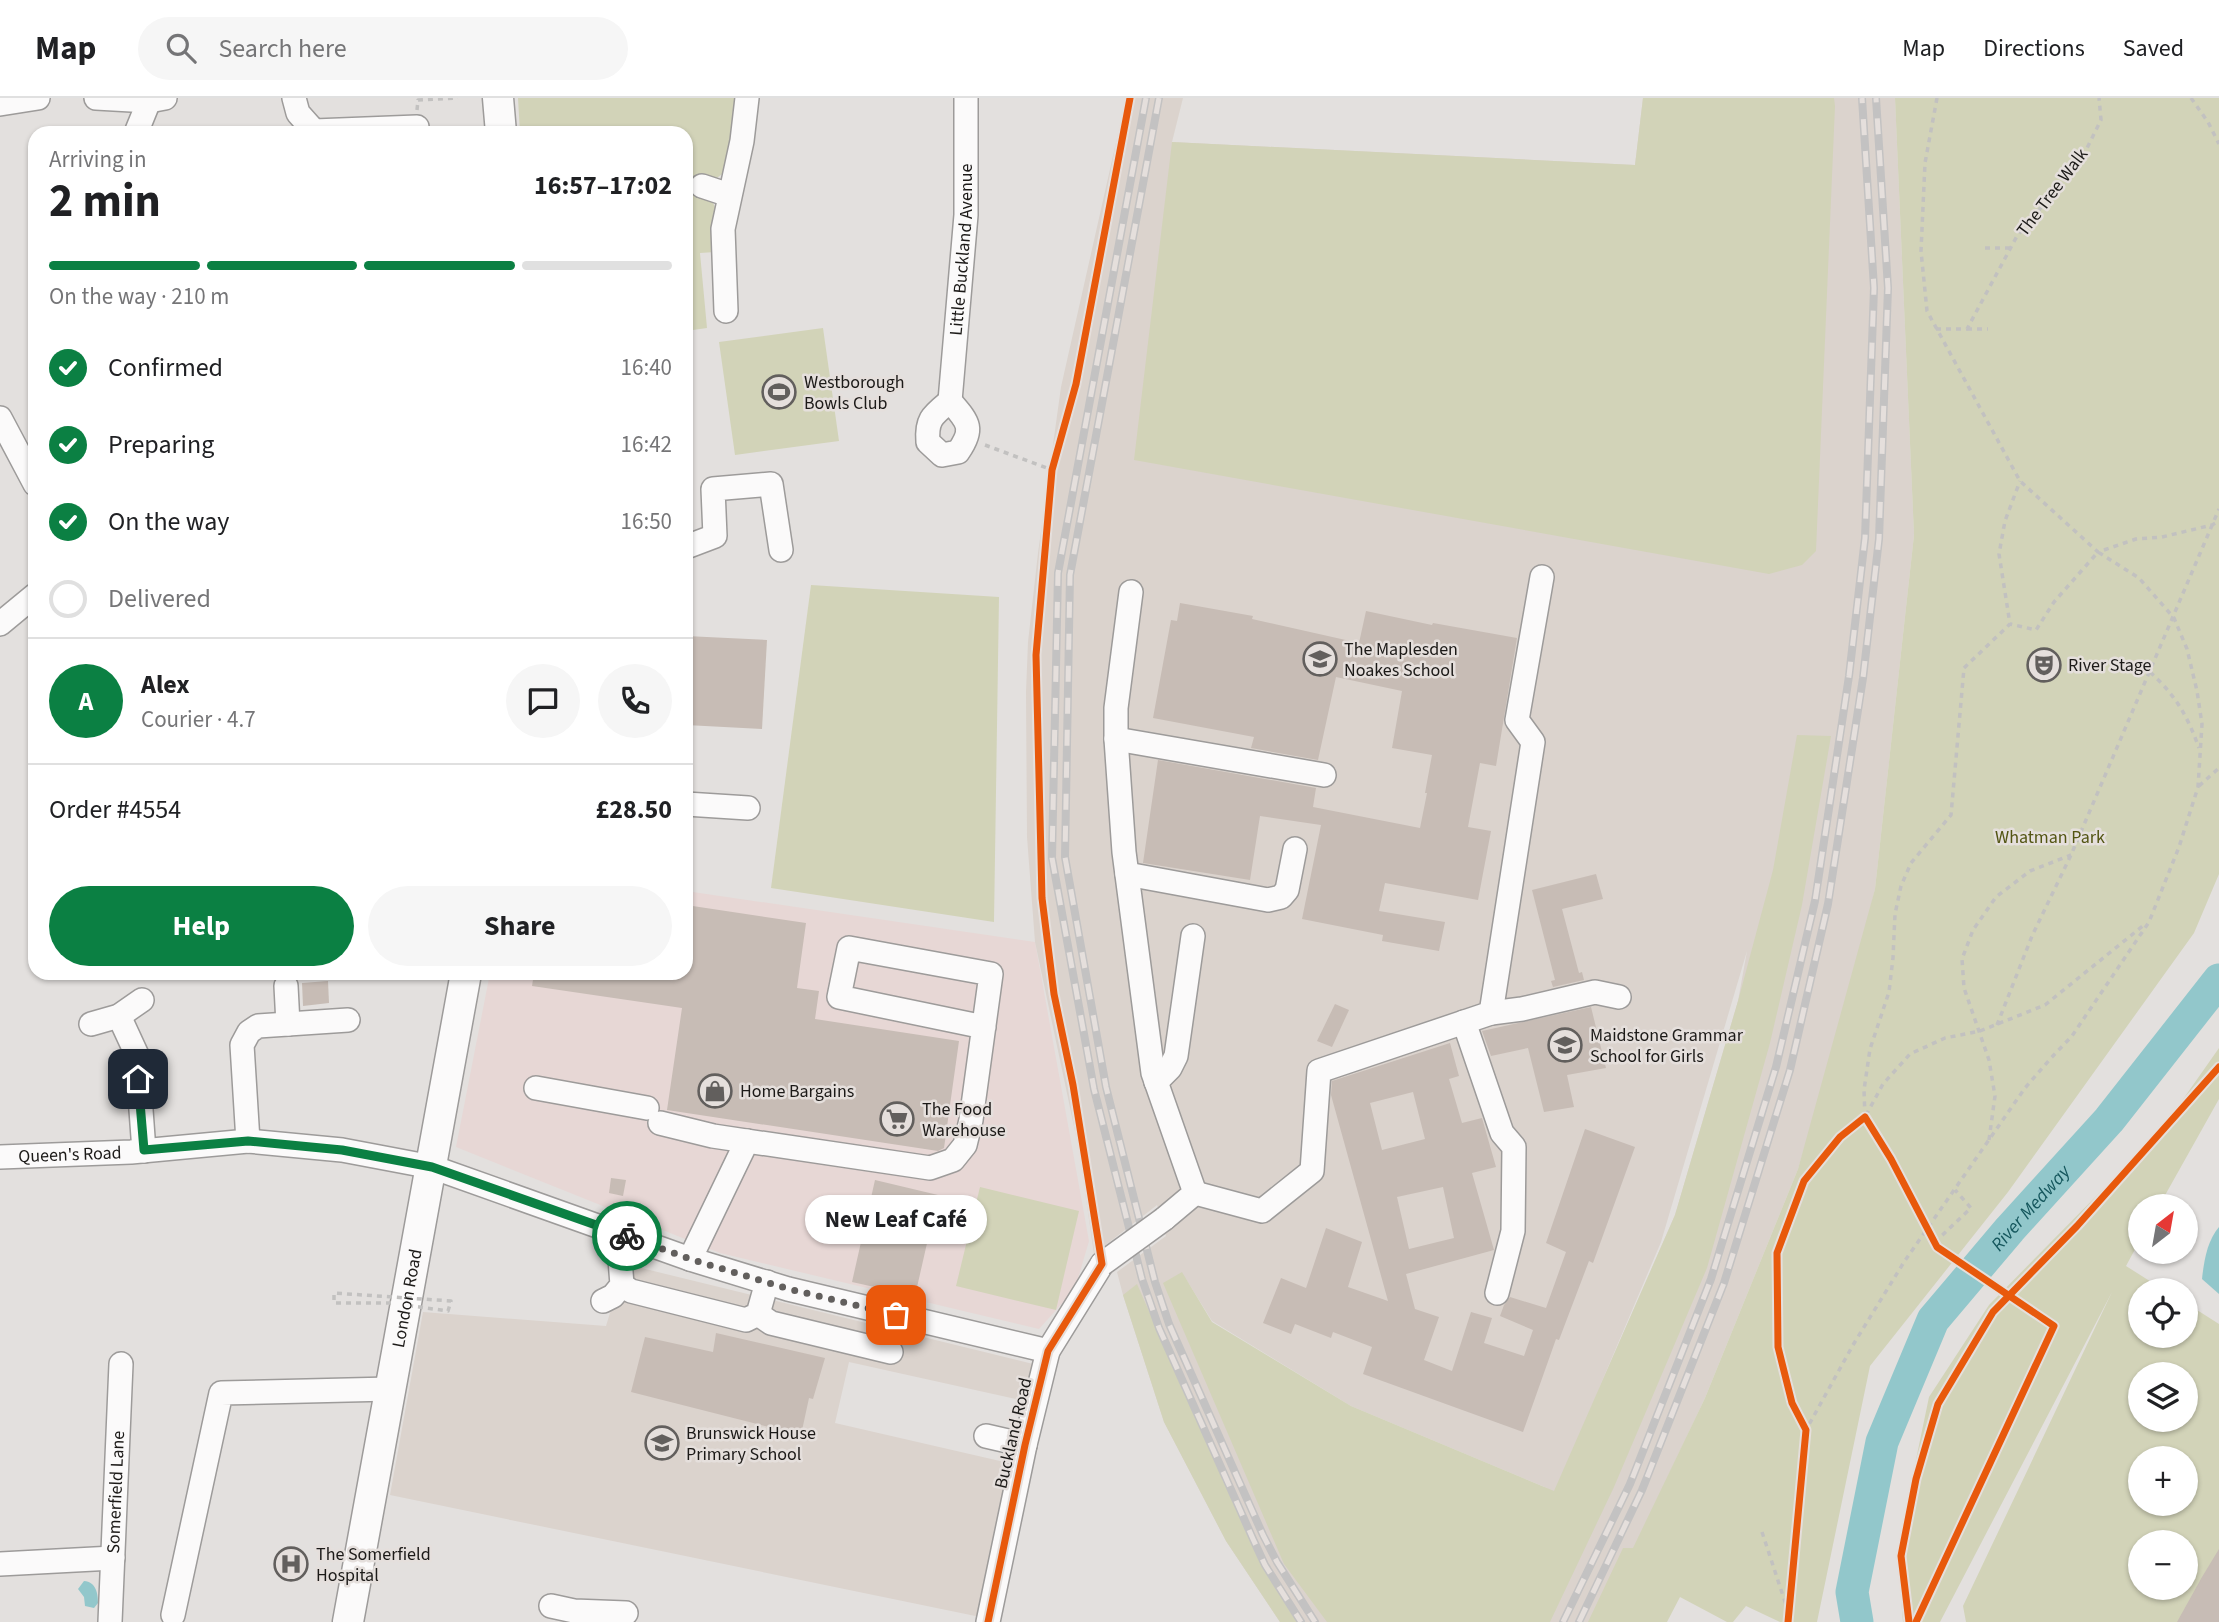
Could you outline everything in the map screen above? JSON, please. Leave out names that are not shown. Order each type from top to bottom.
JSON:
[{"type":"main road","points":[[498,98],[500,126]]},
{"type":"main road","name":"London Road","points":[[348,1622],[465,980]]},
{"type":"street","points":[[0,104],[38,98]]},
{"type":"street","points":[[96,98],[157,100]]},
{"type":"street","points":[[294,98],[298,113],[310,126]]},
{"type":"street","points":[[726,311],[724,219],[743,133],[747,98]]},
{"type":"street","name":"Little Buckland Avenue","points":[[950,401],[966,215],[966,98]]},
{"type":"street","points":[[140,126],[157,100]]},
{"type":"street","points":[[702,186],[729,195]]},
{"type":"street","points":[[950,401],[966,420],[968,438],[958,452],[942,455],[928,442],[927,426],[933,416],[950,401]]},
{"type":"street","points":[[0,418],[28,471]]},
{"type":"street","points":[[693,544],[715,536],[704,490],[771,484],[781,550]]},
{"type":"street","points":[[1491,1013],[1533,741],[1517,719],[1542,576]]},
{"type":"street","points":[[1131,592],[1116,708],[1127,874],[1143,1010],[1156,1082],[1195,1194],[1262,1210],[1312,1171],[1319,1071],[1491,1013],[1522,1009],[1595,992],[1619,997]]},
{"type":"street","points":[[0,624],[28,601]]},
{"type":"street","points":[[1116,739],[1324,775]]},
{"type":"street","points":[[693,804],[748,808]]},
{"type":"street","points":[[1127,874],[1268,900],[1281,897],[1287,890],[1295,849]]},
{"type":"street","points":[[1156,1082],[1170,1068],[1176,1056],[1193,936]]},
{"type":"street","points":[[536,1088],[654,1116],[713,1136],[930,1168],[953,1160],[965,1145],[971,1120],[984,1027],[991,974],[849,948],[839,997],[984,1027]]},
{"type":"street","points":[[286,986],[288,1024]]},
{"type":"street","points":[[91,1024],[119,1016],[142,1000]]},
{"type":"street","points":[[119,1016],[136,1055],[144,1150]]},
{"type":"street","points":[[248,1141],[242,1045],[249,1032],[258,1026],[348,1020]]},
{"type":"street","points":[[1464,1022],[1502,1133],[1514,1146],[1513,1231],[1497,1293]]},
{"type":"street","name":"Queen's Road","points":[[0,1157],[144,1150],[248,1141],[342,1150],[432,1167],[690,1259],[778,1285],[1048,1351]]},
{"type":"street","points":[[690,1259],[747,1141]]},
{"type":"street","name":"Buckland Road","points":[[988,1622],[1025,1445],[1048,1351],[1102,1264],[1195,1194]]},
{"type":"street","points":[[603,1301],[613,1296],[622,1285],[618,1233]]},
{"type":"street","points":[[622,1285],[631,1292],[746,1320],[758,1314],[778,1285]]},
{"type":"street","points":[[758,1314],[771,1323],[891,1352]]},
{"type":"street","name":"Somerfield Lane","points":[[110,1622],[121,1364]]},
{"type":"street","points":[[173,1615],[221,1393],[390,1388]]},
{"type":"street","points":[[986,1436],[1025,1445]]},
{"type":"street","points":[[0,1564],[113,1558]]},
{"type":"street","points":[[551,1606],[574,1616],[626,1613]]},
{"type":"path","points":[[417,126],[418,100],[458,98]]},
{"type":"path","points":[[1788,1622],[1807,1430],[1853,1345],[1904,1262],[2025,1088],[2073,1036],[2148,922],[2179,847],[2198,787],[2202,724],[2187,649],[2174,618],[2138,578],[2098,552],[2020,481],[1927,311],[1921,251],[1925,163],[1937,98]]},
{"type":"path","points":[[2191,98],[2219,144]]},
{"type":"path","points":[[1985,248],[2011,248]]},
{"type":"path","points":[[1936,329],[1989,329]]},
{"type":"path","points":[[968,438],[1052,470]]},
{"type":"path","points":[[1051,484],[1055,458]]},
{"type":"path","points":[[2010,624],[1999,554],[2005,521],[2020,481]]},
{"type":"path","points":[[1997,1025],[2032,936],[2071,855],[2219,509]]},
{"type":"path","points":[[2010,624],[2036,630],[2054,602],[2098,552],[2136,539],[2162,537],[2219,521]]},
{"type":"path","points":[[1916,1622],[2054,1326],[1937,1247],[1866,1117],[1864,1090],[1870,1049],[1889,992],[1895,914],[1901,886],[1911,863],[1951,815],[1964,668],[2010,624]]},
{"type":"path","points":[[2150,673],[2170,690],[2188,718],[2200,750]]},
{"type":"path","points":[[2198,787],[2219,768]]},
{"type":"path","points":[[1988,1142],[1996,1096],[1989,1060],[1964,988],[1962,959],[1973,930],[1996,897],[2030,871],[2071,855]]},
{"type":"path","points":[[1807,1430],[1791,1403],[1778,1347],[1777,1253],[1804,1181],[1840,1137],[1866,1117],[1883,1084],[1910,1054],[1945,1038],[1980,1031],[2045,1005],[2148,922]]},
{"type":"path","points":[[1909,1622],[1901,1556],[1916,1479],[1938,1404],[1993,1312],[2077,1226],[2219,1067]]},
{"type":"path","points":[[1935,1242],[1971,1208],[1955,1190]]},
{"type":"path","points":[[391,1303],[334,1303],[334,1293],[451,1301],[448,1311],[412,1306]]},
{"type":"path","points":[[1762,1532],[1789,1613]]},
{"type":"shaded area","points":[[1125,98],[1183,98],[1172,142],[1635,165],[1643,98],[1895,98],[1914,535],[1875,889],[1846,1011],[1798,1169],[1705,1398],[1599,1622],[1280,1622],[1226,1541],[1164,1422],[1123,1295],[1117,1272],[1166,1236],[1157,1205],[1094,1254],[1079,1150],[1035,942],[1027,837],[1026,692],[1028,642],[1038,553],[1061,387]],"holes":[[[1747,951],[1738,1001],[1675,1215],[1597,1393],[1661,1242]],[[1186,1279],[1212,1321],[1351,1406],[1547,1488],[1242,1411]]]},
{"type":"shaded area","points":[[693,892],[1035,942],[1089,1241],[1075,1289],[1039,1329],[720,1253],[456,1147],[489,980],[693,980]]},
{"type":"shaded area","name":"Brunswick House Primary School","points":[[625,1264],[1033,1364],[1025,1401],[849,1362],[835,1423],[1013,1464],[985,1618],[390,1495],[423,1312],[606,1326]]},
{"type":"green space","points":[[518,98],[739,98],[725,172],[714,180],[711,199],[715,207],[715,252],[700,253],[707,328],[693,330],[693,126],[520,126]]},
{"type":"green space","points":[[1643,98],[1834,98],[1816,551],[1802,565],[1769,574],[1134,460],[1172,142],[1635,165]]},
{"type":"green space","name":"Whatman Park","points":[[1895,98],[2219,98],[2219,874],[2194,933],[2008,1192],[1870,1366],[1817,1622],[1780,1622],[1746,1606],[1733,1622],[1727,1622],[1680,1597],[1667,1622],[1588,1622],[1623,1548],[1633,1548],[1705,1398],[1798,1169],[1875,889],[1914,535]]},
{"type":"green space","name":"Westborough Bowls Club","points":[[823,328],[839,441],[735,455],[719,342]]},
{"type":"green space","points":[[811,585],[999,597],[994,922],[771,888]]},
{"type":"green space","points":[[1797,735],[1831,736],[1802,905],[1770,1043],[1707,1268],[1614,1487],[1550,1622],[1327,1622],[1284,1564],[1163,1283],[1182,1272],[1212,1322],[1351,1406],[1554,1491],[1675,1215],[1738,1001],[1773,870]]},
{"type":"green space","points":[[2219,1048],[2219,1099],[2166,1194],[2128,1194],[2126,1266],[2145,1278],[2128,1278],[2128,1348],[2198,1348],[2198,1311],[2219,1324],[2219,1622],[1966,1622],[1963,1606],[2112,1292],[1940,1622],[1903,1622],[1897,1551],[1929,1397],[1989,1305],[2172,1115]]},
{"type":"green space","points":[[980,1187],[1079,1211],[1056,1310],[956,1286]]},
{"type":"green space","points":[[1137,1284],[1254,1549],[1297,1622],[1280,1622],[1226,1541],[1164,1422],[1123,1295]]},
{"type":"water","points":[[2219,1227],[2219,1294],[2202,1279],[2209,1245]]},
{"type":"water","points":[[84,1581],[91,1583],[97,1592],[98,1603],[94,1608],[85,1606],[84,1597],[78,1589]]},
{"type":"building","points":[[1180,603],[1253,616],[1252,619],[1359,643],[1366,611],[1432,625],[1433,623],[1517,638],[1496,766],[1480,763],[1468,827],[1491,831],[1478,900],[1385,883],[1379,911],[1445,922],[1439,951],[1382,941],[1383,935],[1302,919],[1321,825],[1260,816],[1250,880],[1143,863],[1158,760],[1316,788],[1313,807],[1420,828],[1427,793],[1432,755],[1392,748],[1402,691],[1336,677],[1318,760],[1251,748],[1254,737],[1153,718],[1171,620],[1177,621]]},
{"type":"building","points":[[693,636],[767,640],[762,729],[693,725]]},
{"type":"building","points":[[1596,874],[1603,899],[1562,909],[1579,973],[1582,972],[1584,980],[1553,987],[1551,981],[1555,980],[1532,890]]},
{"type":"building","points":[[693,906],[806,923],[797,988],[819,991],[815,1019],[959,1041],[944,1148],[938,1151],[667,1110],[682,1008],[532,986],[533,980],[693,980]]},
{"type":"building","points":[[328,981],[329,1003],[303,1006],[302,983]]},
{"type":"building","points":[[1335,1004],[1349,1010],[1332,1047],[1317,1041]]},
{"type":"building","points":[[1591,1007],[1606,1068],[1567,1075],[1574,1107],[1544,1112],[1528,1048],[1491,1056],[1482,1031]]},
{"type":"building","points":[[1450,1043],[1459,1076],[1449,1079],[1462,1123],[1482,1118],[1496,1167],[1472,1173],[1494,1250],[1406,1274],[1415,1309],[1439,1317],[1424,1360],[1452,1371],[1471,1312],[1492,1318],[1484,1343],[1524,1356],[1533,1330],[1500,1316],[1510,1297],[1546,1308],[1566,1252],[1546,1243],[1585,1129],[1635,1147],[1593,1263],[1589,1261],[1559,1340],[1556,1339],[1523,1432],[1363,1374],[1372,1347],[1333,1332],[1331,1338],[1295,1324],[1291,1334],[1263,1323],[1281,1278],[1306,1288],[1326,1228],[1362,1242],[1348,1287],[1388,1301],[1331,1095],[1332,1081]],"holes":[[[1413,1092],[1425,1139],[1382,1150],[1370,1103]],[[1443,1187],[1454,1238],[1409,1249],[1397,1197]]]},
{"type":"building","points":[[611,1178],[626,1180],[623,1196],[609,1193]]},
{"type":"building","points":[[875,1180],[938,1195],[915,1296],[910,1295],[909,1303],[877,1296],[879,1288],[852,1282]]},
{"type":"building","name":"Brunswick House Primary School","points":[[716,1333],[825,1358],[813,1399],[809,1398],[801,1435],[631,1392],[645,1337],[713,1352]]},
{"type":"building","points":[[2219,1549],[2219,1622],[2177,1622],[2189,1600],[2198,1600],[2198,1584]]},
{"type":"waterway","name":"River Medway","points":[[1857,1622],[1852,1592],[1882,1442],[1933,1320],[2010,1229],[2109,1120],[2219,980]]},
{"type":"railway","points":[[1146,98],[1058,573],[1052,858],[1094,1089],[1142,1279],[1159,1328],[1265,1565],[1301,1622]]},
{"type":"railway","points":[[1159,98],[1070,575],[1065,857],[1106,1087],[1155,1282],[1169,1324],[1263,1535],[1315,1622]]},
{"type":"railway","points":[[1563,1622],[1630,1484],[1711,1279],[1776,1067],[1815,901],[1849,676],[1865,538],[1874,288],[1862,98]]},
{"type":"railway","points":[[1579,1622],[1642,1490],[1724,1283],[1790,1070],[1828,904],[1863,678],[1879,539],[1888,288],[1876,98]]},
{"type":"cycle path","points":[[988,1622],[1025,1445],[1048,1351],[1102,1264],[1073,1085],[1054,994],[1042,898],[1036,655],[1052,470],[1076,384],[1130,98]]},
{"type":"cycle path","points":[[1909,1622],[1901,1556],[1916,1479],[1938,1404],[1993,1312],[2077,1226],[2219,1067]]},
{"type":"cycle path","points":[[1788,1622],[1806,1430],[1792,1403],[1778,1347],[1777,1253],[1804,1181],[1840,1137],[1865,1117],[1891,1159],[1937,1247],[2054,1326],[1916,1622]]},
{"type":"way so far","points":[[627,1236],[690,1259],[789,1289],[896,1315]]},
{"type":"place","name":"Westborough Bowls Club","points":[[779,392]]},
{"type":"place","name":"The Maplesden Noakes School","points":[[1320,659]]},
{"type":"place","name":"River Stage","points":[[2044,665]]},
{"type":"place","name":"Maidstone Grammar School for Girls","points":[[1565,1045]]},
{"type":"place","name":"Home Bargains","points":[[715,1091]]},
{"type":"place","name":"The Food Warehouse","points":[[897,1119]]},
{"type":"place","name":"New Leaf Café","points":[[896,1315]]},
{"type":"place","name":"Brunswick House Primary School","points":[[662,1443]]},
{"type":"place","name":"The Somerfield Hospital","points":[[291,1564]]},
{"type":"route","points":[[138,1079],[144,1150],[248,1141],[342,1150],[432,1167],[627,1236]]}]
